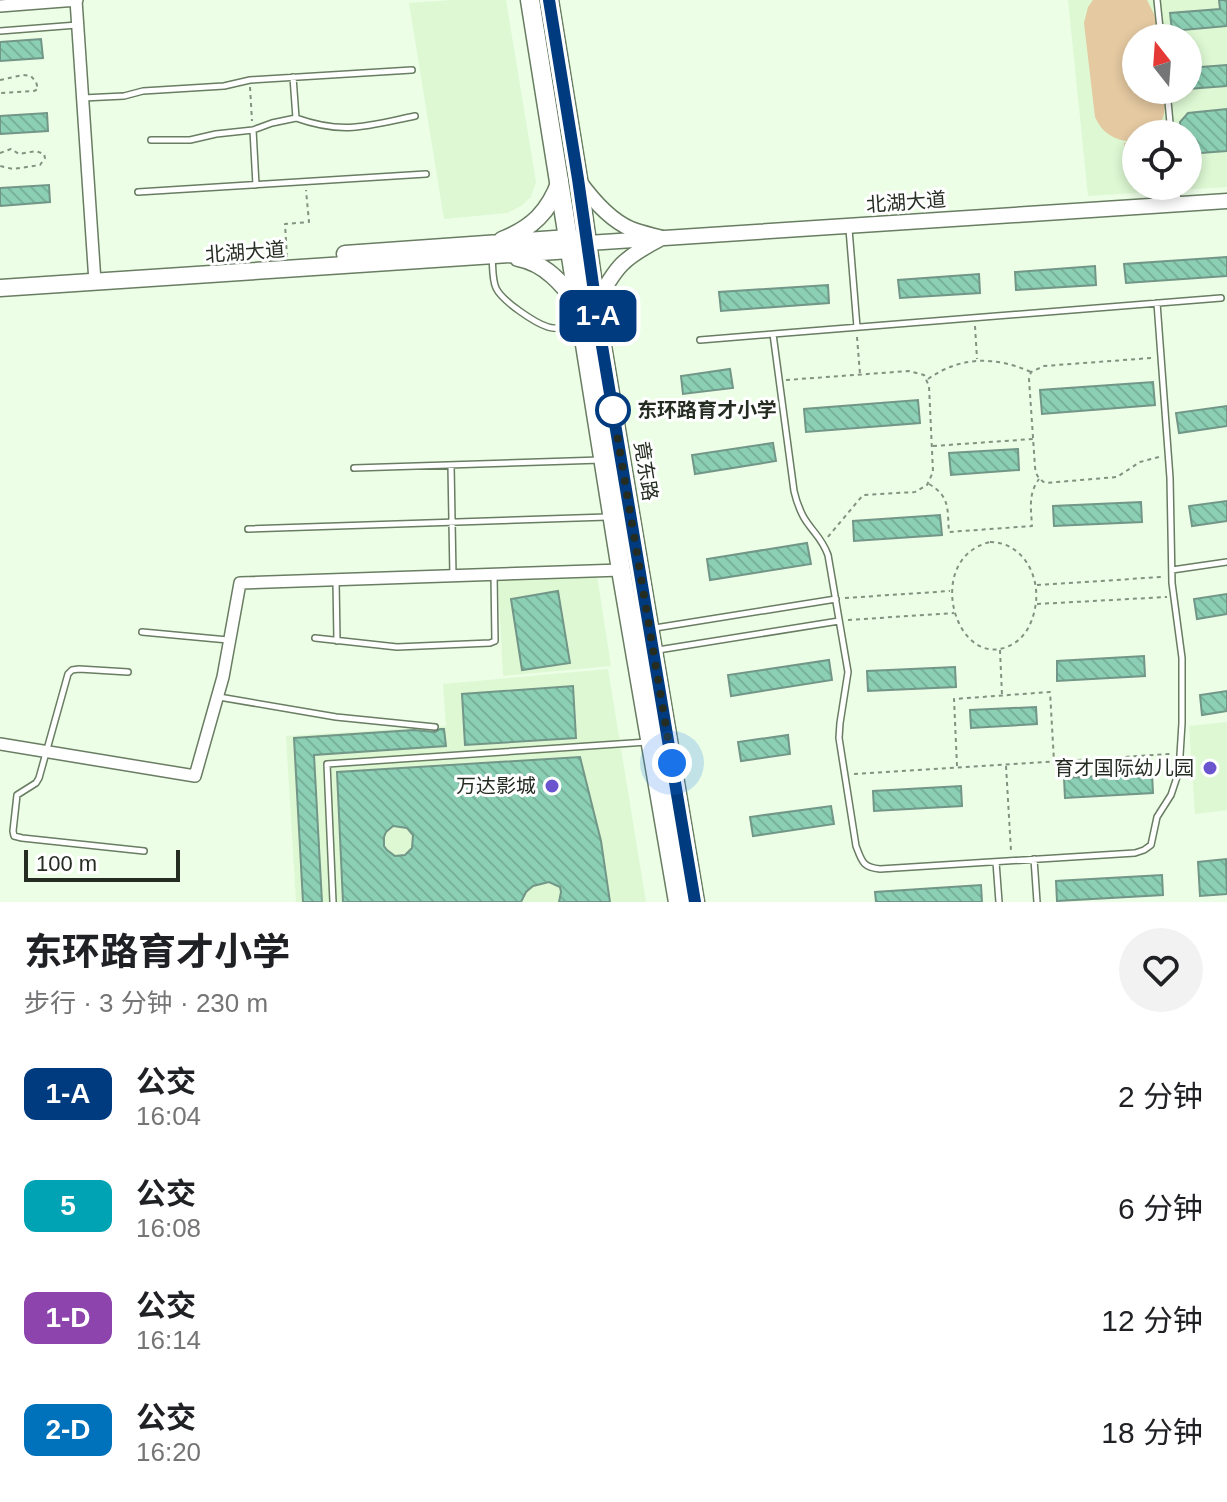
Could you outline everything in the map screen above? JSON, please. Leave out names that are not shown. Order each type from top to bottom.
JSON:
[{"type":"main road","name":"竟东路","points":[[530,0],[569,180]]},
{"type":"main road","name":"竟东路","points":[[549,0],[576,244],[650,629],[695,902]]},
{"type":"main road","points":[[492,250],[529,226],[547,209],[569,180]]},
{"type":"main road","name":"北湖大道","points":[[0,278],[94,276],[576,244]]},
{"type":"main road","points":[[492,250],[541,267],[588,305]]},
{"type":"main road","name":"北湖大道","points":[[0,288],[287,258],[492,250]]},
{"type":"main road","name":"竟东路","points":[[588,305],[583,328],[678,902]]},
{"type":"street","points":[[0,6],[76,0],[94,276]]},
{"type":"street","points":[[569,180],[588,193],[617,221],[662,238]]},
{"type":"street","name":"北湖大道","points":[[576,244],[1227,201]]},
{"type":"street","points":[[588,305],[623,261],[662,238]]},
{"type":"street","points":[[0,744],[195,776],[218,697],[240,583],[621,570]]},
{"type":"lane","points":[[1157,0],[1160,24]]},
{"type":"lane","points":[[0,31],[78,25]]},
{"type":"lane","points":[[82,98],[224,86],[250,80],[412,70]]},
{"type":"lane","points":[[293,77],[296,118]]},
{"type":"lane","points":[[151,140],[190,140],[253,130],[296,118],[344,129],[415,116]]},
{"type":"lane","points":[[253,130],[256,185]]},
{"type":"lane","points":[[138,192],[426,174]]},
{"type":"lane","points":[[1179,200],[1179,204]]},
{"type":"lane","points":[[849,226],[857,327]]},
{"type":"lane","points":[[492,250],[494,281],[501,296],[547,326],[583,328]]},
{"type":"lane","points":[[700,340],[1221,298]]},
{"type":"lane","points":[[773,334],[798,505],[823,542],[836,599],[848,672],[839,738],[856,846],[862,861],[868,867],[880,869],[1135,853],[1151,845],[1157,817],[1171,795],[1179,771],[1182,723],[1182,658],[1172,573],[1169,457],[1157,303]]},
{"type":"lane","points":[[354,468],[604,460]]},
{"type":"lane","points":[[451,465],[453,576]]},
{"type":"lane","points":[[248,529],[613,517]]},
{"type":"lane","points":[[1172,573],[1227,562]]},
{"type":"lane","points":[[315,638],[397,647],[490,643],[495,641],[496,631],[494,575]]},
{"type":"lane","points":[[336,580],[337,641]]},
{"type":"lane","points":[[650,629],[836,599]]},
{"type":"lane","points":[[653,651],[839,621]]},
{"type":"lane","points":[[142,632],[230,640]]},
{"type":"lane","points":[[128,672],[79,669],[68,674],[39,778],[17,795],[13,831],[14,836],[144,851]]},
{"type":"lane","points":[[218,697],[336,717],[435,727]]},
{"type":"lane","points":[[333,902],[327,764],[650,742]]},
{"type":"lane","points":[[1034,859],[1037,902]]},
{"type":"lane","points":[[996,862],[999,902]]},
{"type":"path","points":[[0,80],[31,76],[38,86],[34,91],[0,93]]},
{"type":"path","points":[[250,80],[253,130]]},
{"type":"path","points":[[0,153],[11,149],[19,154],[36,151],[44,154],[45,158],[40,165],[13,169],[0,166]]},
{"type":"path","points":[[287,258],[285,224],[309,222],[305,182]]},
{"type":"path","points":[[974,318],[977,360]]},
{"type":"path","points":[[857,327],[860,375]]},
{"type":"path","points":[[927,379],[946,368],[977,360],[999,361],[1031,372],[1044,366],[1161,358]]},
{"type":"path","points":[[779,380],[909,371],[924,375],[927,379],[933,472],[928,483],[915,492],[863,495],[823,542]]},
{"type":"path","points":[[1031,372],[1036,474],[1045,483],[1117,477],[1146,459],[1169,457]]},
{"type":"path","points":[[932,446],[1033,439]]},
{"type":"path","points":[[928,483],[946,499],[949,532],[1032,526],[1030,496],[1039,479]]},
{"type":"path","points":[[990,542],[1004,543],[1016,549],[1028,564],[1035,585],[1036,604],[1026,632],[1015,643],[990,648],[975,643],[963,631],[954,613],[952,591],[955,573],[964,556],[990,542]]},
{"type":"path","points":[[1035,585],[1172,573]]},
{"type":"path","points":[[836,599],[952,591]]},
{"type":"path","points":[[1036,604],[1174,597]]},
{"type":"path","points":[[839,621],[954,613]]},
{"type":"path","points":[[1000,648],[1002,696]]},
{"type":"path","points":[[957,767],[954,699],[1050,692],[1054,761]]},
{"type":"path","points":[[845,775],[1180,753]]},
{"type":"path","points":[[1006,764],[1012,861]]},
{"type":"shaded area","points":[[506,0],[536,182],[531,197],[507,213],[444,219],[409,3]]},
{"type":"shaded area","points":[[1068,0],[1227,0],[1227,187],[1202,189],[1202,120],[1122,120],[1122,194],[1088,196]]},
{"type":"shaded area","points":[[1093,0],[1147,0],[1155,16],[1156,24],[1122,24],[1122,104],[1165,104],[1165,108],[1162,120],[1122,120],[1122,140],[1109,135],[1095,117],[1084,23]]},
{"type":"shaded area","points":[[597,576],[611,666],[503,676],[498,579]]},
{"type":"shaded area","points":[[608,669],[646,902],[296,902],[286,736],[446,726],[443,684]]},
{"type":"shaded area","name":"育才国际幼儿园","points":[[1227,722],[1227,810],[1195,814],[1189,726]]},
{"type":"building","points":[[1219,0],[1227,0],[1227,26],[1202,28],[1202,24],[1171,24],[1170,13],[1220,9]]},
{"type":"building","points":[[41,39],[43,58],[0,61],[0,42]]},
{"type":"building","points":[[1227,65],[1227,86],[1202,88],[1202,67]]},
{"type":"building","points":[[1227,109],[1227,151],[1202,153],[1202,120],[1182,120],[1188,113]]},
{"type":"building","points":[[47,113],[48,131],[0,134],[0,116]]},
{"type":"building","points":[[49,185],[50,202],[0,206],[0,188]]},
{"type":"building","points":[[1227,257],[1227,276],[1126,283],[1124,264]]},
{"type":"building","points":[[1095,266],[1096,285],[1016,290],[1015,272]]},
{"type":"building","points":[[979,274],[980,293],[900,298],[898,280]]},
{"type":"building","points":[[828,285],[829,303],[721,311],[719,292]]},
{"type":"building","points":[[730,369],[733,388],[683,394],[681,376]]},
{"type":"building","points":[[1153,382],[1155,405],[1042,414],[1040,390]]},
{"type":"building","points":[[918,400],[920,423],[806,432],[804,409]]},
{"type":"building","points":[[1227,406],[1227,426],[1179,433],[1176,413]]},
{"type":"building","points":[[773,443],[776,461],[695,474],[692,455]]},
{"type":"building","points":[[1018,449],[1019,470],[951,475],[949,453]]},
{"type":"building","points":[[1227,501],[1227,521],[1192,526],[1189,506]]},
{"type":"building","points":[[1141,502],[1142,522],[1054,526],[1053,506]]},
{"type":"building","points":[[940,515],[942,535],[854,541],[853,521]]},
{"type":"building","points":[[807,543],[811,564],[710,580],[707,559]]},
{"type":"building","points":[[558,591],[570,663],[522,670],[511,599]]},
{"type":"building","points":[[1227,594],[1227,614],[1197,619],[1194,599]]},
{"type":"building","points":[[1144,656],[1145,676],[1057,681],[1057,661]]},
{"type":"building","points":[[829,660],[832,680],[731,696],[728,675]]},
{"type":"building","points":[[955,667],[956,687],[868,691],[867,671]]},
{"type":"building","points":[[573,686],[576,738],[465,745],[462,694]]},
{"type":"building","points":[[1227,691],[1227,711],[1202,715],[1200,695]]},
{"type":"building","points":[[1036,707],[1037,724],[971,728],[970,710]]},
{"type":"building","points":[[444,729],[446,746],[314,755],[322,902],[303,902],[294,738],[414,730],[435,732]]},
{"type":"building","points":[[788,735],[790,754],[741,761],[738,742]]},
{"type":"building","points":[[580,757],[601,841],[610,902],[559,902],[560,887],[549,882],[533,886],[521,902],[343,902],[337,772]],"holes":[[[393,826],[407,828],[413,835],[412,848],[405,855],[395,856],[384,846],[386,832]]]},
{"type":"building","points":[[1152,773],[1153,793],[1065,798],[1064,778]]},
{"type":"building","points":[[961,786],[962,806],[874,811],[873,791]]},
{"type":"building","points":[[831,806],[834,824],[753,836],[750,817]]},
{"type":"building","points":[[1226,859],[1227,894],[1200,896],[1198,862]]},
{"type":"building","points":[[1162,875],[1163,895],[1057,901],[1056,881]]},
{"type":"building","points":[[981,885],[982,902],[876,902],[875,892]]},
{"type":"bus line","name":"1-A","points":[[549,0],[600,334],[695,902]]},
{"type":"place","name":"东环路育才小学","points":[[613,410]]},
{"type":"place","name":"育才国际幼儿园","points":[[1210,768]]},
{"type":"place","name":"万达影城","points":[[552,786]]},
{"type":"route","points":[[613,410],[672,763]]}]
